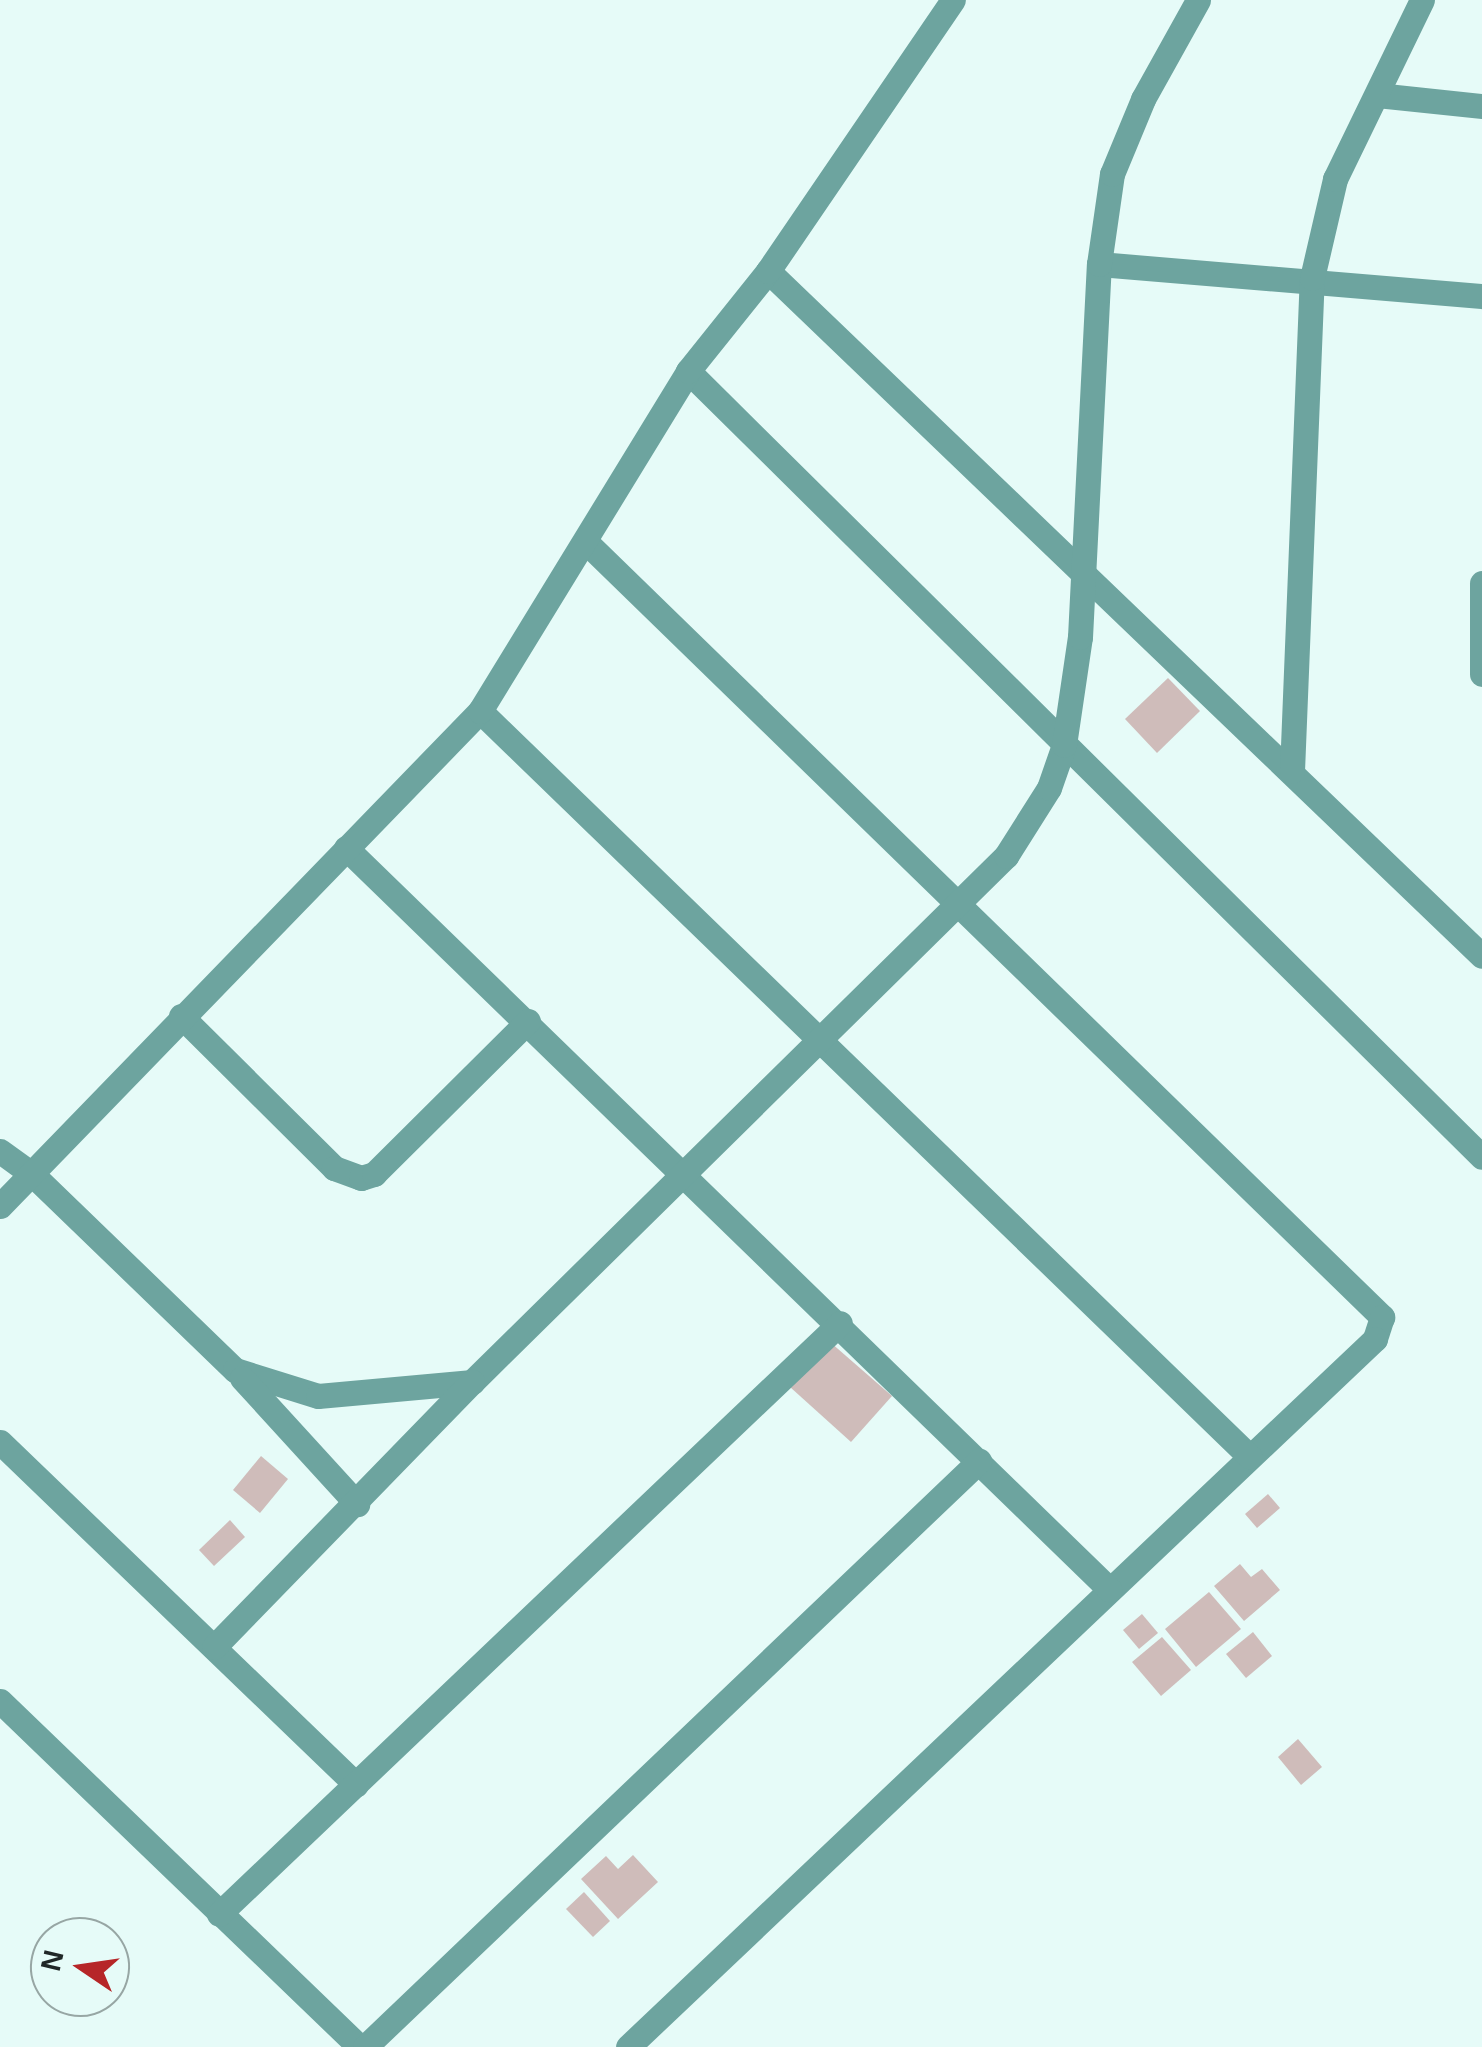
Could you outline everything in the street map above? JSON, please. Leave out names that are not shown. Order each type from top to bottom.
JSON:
[{"type":"street","points":[[0,1206],[480,710],[587,544],[688,371],[768,271],[954,0]]},
{"type":"street","points":[[214,1647],[682,1170],[1006,856],[1049,788],[1064,745],[1080,637],[1099,264],[1112,174],[1144,98],[1198,0]]},
{"type":"street","points":[[1292,771],[1312,278],[1334,178],[1422,0]]},
{"type":"street","points":[[1376,95],[1482,106]]},
{"type":"street","points":[[1099,264],[1312,278],[1482,296]]},
{"type":"street","points":[[768,271],[1482,956]]},
{"type":"street","points":[[688,371],[1482,1156]]},
{"type":"street","points":[[587,544],[1382,1318],[1376,1339],[628,2047]]},
{"type":"street","points":[[1480,595],[1482,674]]},
{"type":"street","points":[[480,710],[1249,1456]]},
{"type":"street","points":[[346,848],[840,1323],[1109,1589]]},
{"type":"street","points":[[181,1016],[334,1168],[361,1178],[374,1174],[528,1020]]},
{"type":"street","points":[[0,1151],[32,1174],[235,1370],[357,1504]]},
{"type":"street","points":[[219,1914],[840,1323]]},
{"type":"street","points":[[235,1370],[318,1396],[472,1382]]},
{"type":"street","points":[[0,1442],[356,1784]]},
{"type":"street","points":[[0,1701],[362,2047],[978,1461]]},
{"type":"building","points":[[1168,678],[1200,711],[1157,753],[1125,719]]},
{"type":"building","points":[[830,1342],[892,1396],[851,1442],[790,1387]]},
{"type":"building","points":[[261,1456],[288,1479],[260,1513],[233,1490]]},
{"type":"building","points":[[1268,1494],[1280,1508],[1257,1528],[1245,1514]]},
{"type":"building","points":[[230,1520],[245,1537],[214,1566],[199,1550]]},
{"type":"building","points":[[1240,1564],[1251,1577],[1262,1569],[1280,1590],[1244,1621],[1214,1586]]},
{"type":"building","points":[[1209,1592],[1241,1629],[1196,1667],[1165,1629]]},
{"type":"building","points":[[1142,1614],[1158,1633],[1139,1649],[1123,1630]]},
{"type":"building","points":[[1253,1632],[1272,1656],[1246,1678],[1226,1654]]},
{"type":"building","points":[[1162,1637],[1191,1670],[1161,1696],[1132,1662]]},
{"type":"building","points":[[1298,1739],[1322,1767],[1301,1785],[1278,1757]]},
{"type":"building","points":[[633,1855],[658,1882],[618,1919],[581,1879],[606,1856],[618,1869]]},
{"type":"building","points":[[584,1892],[610,1921],[593,1937],[566,1909]]}]
